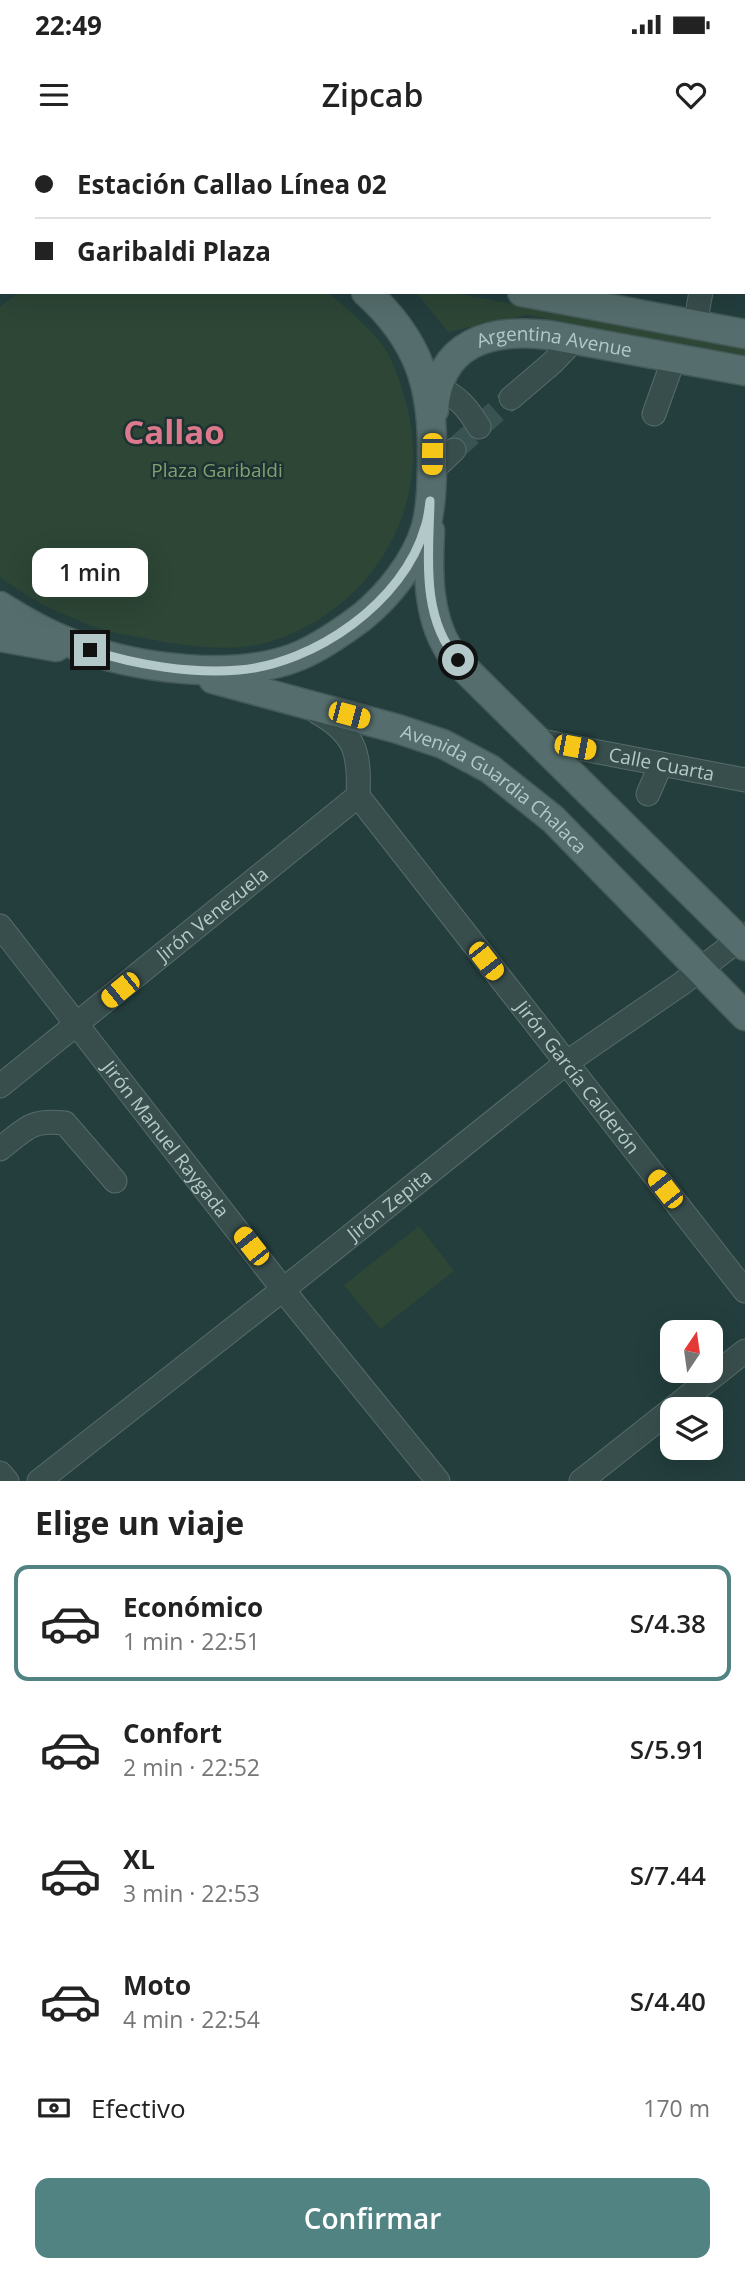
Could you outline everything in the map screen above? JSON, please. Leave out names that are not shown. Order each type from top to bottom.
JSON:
[{"type":"main road","points":[[368,294],[398,328],[414,352],[424,376],[443,444],[432,471],[428,583],[435,616],[449,650],[536,740],[743,940]]},
{"type":"main road","name":"Argentina Avenue","points":[[556,296],[745,334]]},
{"type":"main road","name":"Argentina Avenue","points":[[443,444],[438,387],[444,370],[456,354],[483,339],[499,334],[523,332],[575,340],[745,372]]},
{"type":"main road","points":[[0,637],[160,665],[213,671],[269,665],[298,656],[325,643],[371,609],[390,588],[411,559],[425,528],[430,501]]},
{"type":"main road","points":[[0,606],[27,623],[71,643],[110,656]]},
{"type":"main road","name":"Avenida Guardia Chalaca","points":[[160,665],[398,729],[443,744],[491,769],[553,819],[745,1016]]},
{"type":"street","points":[[390,294],[398,328]]},
{"type":"street","points":[[695,325],[701,294]]},
{"type":"street","points":[[511,398],[575,340]]},
{"type":"street","points":[[654,414],[674,358]]},
{"type":"street","points":[[438,387],[452,394],[467,408],[480,427]]},
{"type":"street","points":[[301,702],[336,723],[350,738],[359,769],[358,796]]},
{"type":"street","name":"Calle Cuarta","points":[[536,740],[745,780]]},
{"type":"street","points":[[648,794],[661,764]]},
{"type":"street","name":"Jirón Venezuela","points":[[0,1086],[358,796]]},
{"type":"street","name":"Jirón García Calderón","points":[[358,796],[745,1291]]},
{"type":"street","name":"Jirón Manuel Raygada","points":[[0,926],[438,1481]]},
{"type":"street","name":"Jirón Zepita","points":[[39,1481],[566,1063],[743,940]]},
{"type":"street","points":[[0,1149],[33,1123],[65,1123],[115,1181]]},
{"type":"street","points":[[687,1397],[745,1351]]},
{"type":"street","points":[[581,1481],[660,1418]]},
{"type":"street","points":[[0,1473],[6,1481]]},
{"type":"green space","name":"Plaza Garibaldi","points":[[16,294],[329,294],[362,323],[385,349],[402,389],[412,436],[412,475],[404,512],[388,547],[366,578],[339,605],[306,627],[253,646],[204,647],[120,634],[83,622],[33,599],[0,577],[0,307]]},
{"type":"green space","points":[[418,294],[459,294],[745,347],[745,357],[527,315],[448,332]]},
{"type":"green space","points":[[419,1226],[454,1271],[380,1329],[344,1285]]},
{"type":"tunnel","points":[[454,450],[511,398]]},
{"type":"district","name":"Callao","points":[[174,431]]},
{"type":"route","points":[[90,650],[160,665],[213,671],[269,665],[298,656],[349,627],[371,609],[390,588],[411,559],[425,528],[430,501],[428,583],[435,616],[449,650],[458,660]]}]
